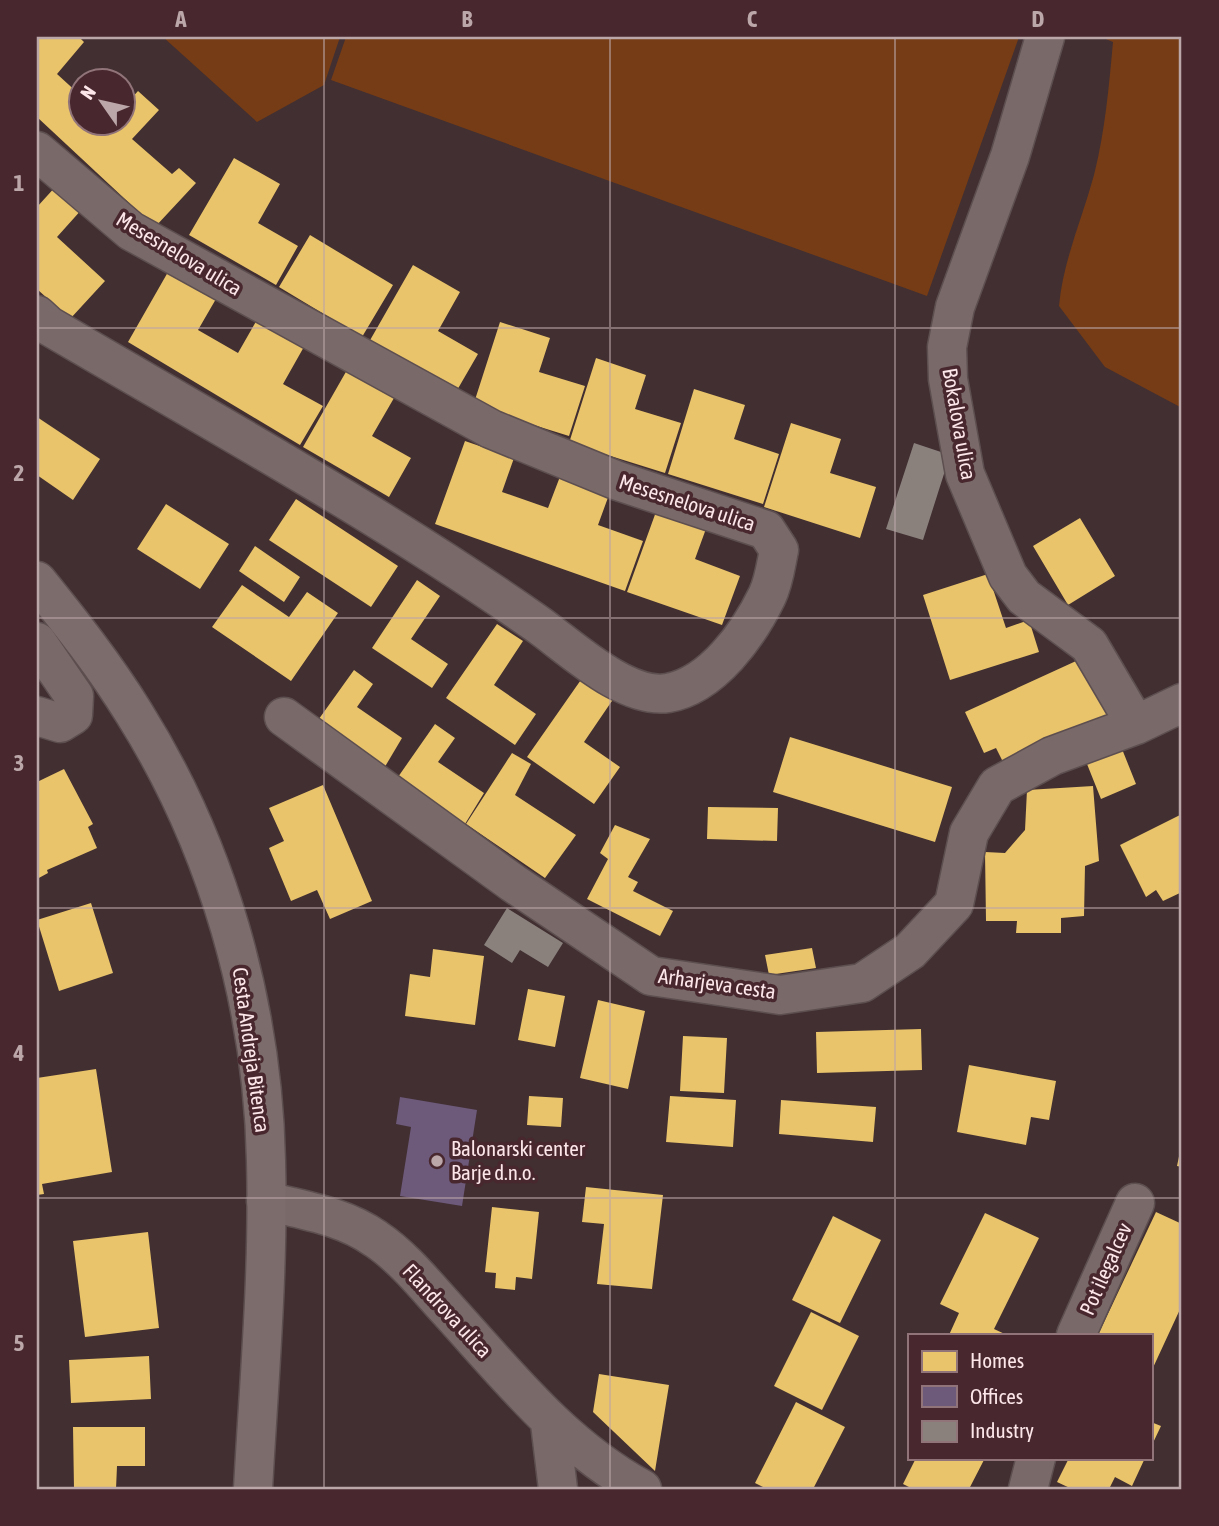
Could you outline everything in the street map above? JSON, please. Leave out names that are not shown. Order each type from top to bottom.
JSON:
[{"type":"street","name":"Bokalova ulica","points":[[1045,37],[1010,156],[955,307],[947,347],[948,379],[965,474],[1008,576],[1024,597],[1089,645],[1136,725]]},
{"type":"street","name":"Mesesnelova ulica","points":[[37,151],[131,231],[491,429],[618,481],[766,530],[779,550],[768,593],[745,633],[705,677],[668,693],[631,688],[603,673],[537,623],[422,546],[49,326],[37,315]]},
{"type":"street","name":"Cesta Andreja Bitenca","points":[[37,580],[100,661],[161,759],[218,891],[236,951],[259,1074],[266,1159],[253,1489]]},
{"type":"street","points":[[37,642],[74,696],[73,715],[60,723],[37,716]]},
{"type":"street","name":"Arharjeva cesta","points":[[284,717],[513,883],[651,976],[780,995],[862,983],[910,951],[954,904],[969,833],[997,786],[1052,756],[1136,725],[1182,703]]},
{"type":"street","name":"Flandrova ulica","points":[[266,1201],[329,1217],[377,1239],[430,1290],[550,1423],[616,1475],[642,1489]]},
{"type":"street","name":"Pot ilegalcev","points":[[1076,1334],[1136,1203]]},
{"type":"street","points":[[550,1423],[558,1489]]},
{"type":"street","points":[[1028,1489],[1035,1460]]},
{"type":"shaded area","points":[[163,37],[340,37],[324,85],[257,122]]},
{"type":"shaded area","points":[[346,37],[1019,37],[927,296],[331,80]]},
{"type":"shaded area","points":[[1101,37],[1182,37],[1182,408],[1105,367],[1059,306],[1064,273],[1094,175],[1104,126],[1113,42]]},
{"type":"building: Homes","points":[[37,37],[79,37],[84,42],[57,74],[66,82],[66,136],[135,136],[132,139],[172,174],[179,168],[196,183],[155,227],[37,117]]},
{"type":"building: Homes","points":[[138,91],[159,110],[136,135]]},
{"type":"building: Homes","points":[[234,158],[280,184],[258,223],[298,246],[276,285],[189,235]]},
{"type":"building: Homes","points":[[57,185],[83,208],[57,237],[105,281],[70,319],[37,289],[37,207]]},
{"type":"building: Homes","points":[[310,235],[393,285],[362,337],[279,287]]},
{"type":"building: Homes","points":[[172,265],[220,292],[198,330],[238,353],[258,318],[305,345],[283,384],[323,406],[300,445],[128,342]]},
{"type":"building: Homes","points":[[413,265],[460,292],[438,331],[478,354],[456,392],[369,342]]},
{"type":"building: Homes","points":[[500,322],[550,338],[539,372],[585,386],[569,436],[473,406]]},
{"type":"building: Homes","points":[[596,358],[646,375],[635,409],[681,423],[665,473],[569,443]]},
{"type":"building: Homes","points":[[347,370],[394,398],[372,436],[411,458],[389,497],[303,447]]},
{"type":"building: Homes","points":[[694,389],[745,405],[734,439],[779,454],[763,504],[668,474]]},
{"type":"building: Homes","points":[[37,417],[100,459],[73,500],[37,475]]},
{"type":"building: Homes","points":[[791,423],[841,439],[830,473],[876,487],[860,538],[764,507]]},
{"type":"building: Homes","points":[[465,441],[514,458],[502,492],[548,508],[561,474],[610,492],[598,525],[643,541],[625,591],[435,524]]},
{"type":"building: Homes","points":[[296,499],[398,566],[371,607],[269,540]]},
{"type":"building: Homes","points":[[166,504],[229,544],[200,589],[137,549]]},
{"type":"building: Homes","points":[[657,509],[707,526],[695,559],[740,576],[722,625],[627,592]]},
{"type":"building: Homes","points":[[1080,518],[1115,576],[1068,605],[1033,546]]},
{"type":"building: Homes","points":[[255,546],[300,577],[284,602],[239,571]]},
{"type":"building: Homes","points":[[988,574],[1006,628],[1029,620],[1039,652],[950,680],[923,595]]},
{"type":"building: Homes","points":[[417,580],[440,596],[411,639],[448,664],[432,688],[372,648]]},
{"type":"building: Homes","points":[[242,585],[289,617],[307,592],[338,613],[291,681],[212,627]]},
{"type":"building: Homes","points":[[497,624],[523,641],[494,685],[536,714],[515,745],[446,698]]},
{"type":"building: Homes","points":[[1087,656],[1115,715],[1005,766],[996,748],[984,753],[965,712]]},
{"type":"building: Homes","points":[[354,670],[373,684],[357,707],[402,738],[383,770],[316,723]]},
{"type":"building: Homes","points":[[585,674],[616,695],[584,742],[620,767],[594,804],[527,757]]},
{"type":"building: Homes","points":[[435,724],[455,738],[438,762],[484,793],[465,824],[398,777]]},
{"type":"building: Homes","points":[[790,737],[952,787],[935,842],[773,792]]},
{"type":"building: Homes","points":[[1120,744],[1136,784],[1101,799],[1085,759]]},
{"type":"building: Homes","points":[[512,753],[531,764],[515,795],[576,835],[545,878],[466,824]]},
{"type":"building: Homes","points":[[64,769],[93,824],[88,827],[97,848],[47,870],[48,873],[37,879],[37,782]]},
{"type":"building: Homes","points":[[323,785],[372,901],[330,919],[317,890],[291,901],[269,848],[284,841],[269,808]]},
{"type":"building: Homes","points":[[1093,786],[1099,861],[1085,866],[1084,916],[1061,918],[1061,933],[1016,933],[1017,921],[986,921],[985,852],[1005,853],[1025,830],[1027,790]]},
{"type":"building: Homes","points":[[708,807],[778,808],[777,841],[707,839]]},
{"type":"building: Homes","points":[[1182,814],[1182,892],[1163,901],[1156,890],[1146,897],[1120,845]]},
{"type":"building: Homes","points":[[615,825],[650,839],[628,877],[638,882],[633,891],[673,911],[660,936],[587,899],[608,859],[600,853]]},
{"type":"building: Homes","points":[[91,903],[113,973],[59,991],[37,920]]},
{"type":"building: Homes","points":[[812,948],[816,968],[769,975],[765,955]]},
{"type":"building: Homes","points":[[433,949],[484,956],[475,1025],[405,1016],[410,974],[430,977]]},
{"type":"building: Homes","points":[[528,989],[565,996],[555,1047],[518,1040]]},
{"type":"building: Homes","points":[[598,1000],[645,1011],[628,1089],[580,1078]]},
{"type":"building: Homes","points":[[921,1029],[922,1070],[817,1073],[816,1032]]},
{"type":"building: Homes","points":[[683,1036],[727,1038],[724,1093],[680,1091]]},
{"type":"building: Homes","points":[[969,1065],[1056,1081],[1049,1120],[1031,1117],[1026,1145],[957,1132]]},
{"type":"building: Homes","points":[[96,1069],[112,1172],[42,1184],[44,1194],[37,1195],[37,1078]]},
{"type":"building: Homes","points":[[529,1096],[563,1098],[561,1127],[527,1125]]},
{"type":"building: Homes","points":[[670,1096],[736,1100],[733,1147],[666,1142]]},
{"type":"building: Homes","points":[[781,1100],[876,1107],[873,1142],[779,1134]]},
{"type":"building: Homes","points":[[1182,1148],[1182,1167],[1177,1166]]},
{"type":"building: Homes","points":[[586,1187],[663,1195],[652,1289],[597,1284],[604,1224],[582,1222]]},
{"type":"building: Homes","points":[[492,1207],[539,1212],[532,1279],[516,1277],[515,1290],[495,1288],[496,1273],[485,1272]]},
{"type":"building: Homes","points":[[1156,1212],[1182,1224],[1182,1305],[1152,1370],[1152,1334],[1098,1334]]},
{"type":"building: Homes","points":[[985,1213],[1039,1238],[994,1329],[1005,1334],[949,1334],[959,1313],[940,1304]]},
{"type":"building: Homes","points":[[833,1216],[881,1240],[840,1323],[792,1300]]},
{"type":"building: Homes","points":[[148,1232],[159,1328],[85,1337],[73,1241]]},
{"type":"building: Homes","points":[[811,1312],[859,1336],[822,1410],[774,1386]]},
{"type":"building: Homes","points":[[149,1356],[151,1399],[71,1403],[69,1360]]},
{"type":"building: Homes","points":[[599,1374],[669,1385],[655,1471],[593,1412]]},
{"type":"building: Homes","points":[[796,1402],[845,1427],[813,1489],[767,1489],[755,1483]]},
{"type":"building: Homes","points":[[1152,1422],[1161,1426],[1152,1445]]},
{"type":"building: Homes","points":[[73,1427],[145,1427],[145,1466],[117,1466],[116,1489],[74,1489]]},
{"type":"building: Homes","points":[[915,1460],[984,1460],[969,1489],[913,1489],[903,1484]]},
{"type":"building: Homes","points":[[1068,1460],[1144,1460],[1132,1486],[1115,1477],[1109,1489],[1072,1489],[1057,1482]]},
{"type":"building: Offices","name":"Balonarski center Barje d.n.o.","points":[[400,1097],[477,1110],[462,1206],[400,1196],[411,1127],[396,1124]]},
{"type":"building: Industry","points":[[914,443],[950,455],[923,540],[886,529]]},
{"type":"building: Industry","points":[[507,908],[563,943],[548,967],[520,950],[512,963],[484,945]]},
{"type":"place","name":"Balonarski center Barje d.n.o.","points":[[437,1161]]}]
